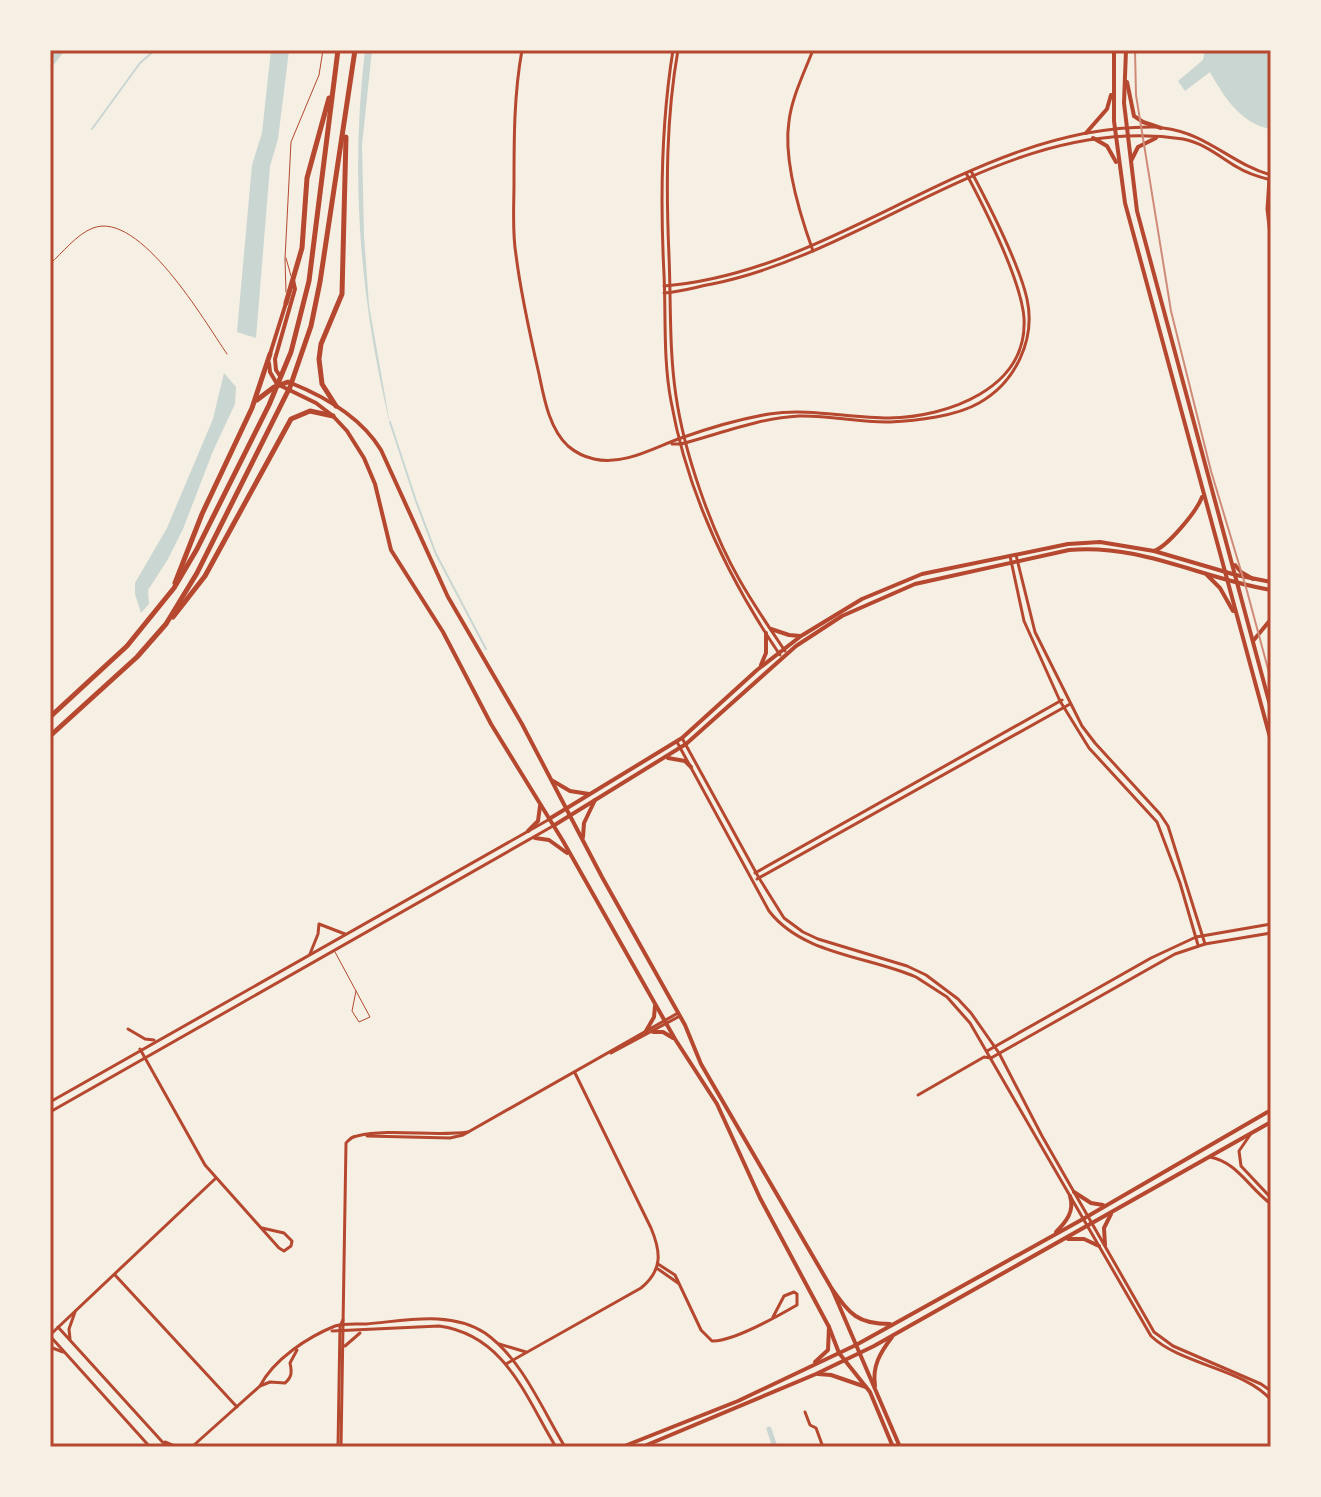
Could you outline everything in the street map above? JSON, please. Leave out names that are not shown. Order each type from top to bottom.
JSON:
[{"type":"highway","points":[[50,717],[127,646],[174,588],[197,549],[279,382],[309,281],[338,50]]},
{"type":"highway","points":[[166,624],[197,573],[265,440],[290,387],[311,326],[355,50]]},
{"type":"highway","points":[[286,303],[305,229],[307,178],[333,86]]},
{"type":"highway","points":[[336,406],[322,384],[319,359],[321,344],[342,294],[346,120]]},
{"type":"highway","points":[[174,588],[202,514],[252,408],[270,354]]},
{"type":"highway","points":[[252,408],[264,393],[288,382]]},
{"type":"highway","points":[[50,736],[137,657],[184,606],[205,576],[291,419],[310,411],[333,416]]},
{"type":"main road","points":[[1114,50],[1119,168],[1142,272],[1271,741]]},
{"type":"main road","points":[[1126,50],[1125,127],[1137,211],[1271,709]]},
{"type":"main road","points":[[1126,72],[1134,116],[1161,128]]},
{"type":"main road","points":[[1086,133],[1107,109],[1113,81]]},
{"type":"main road","points":[[1093,138],[1107,146],[1119,168]]},
{"type":"main road","points":[[1130,167],[1138,147],[1156,138]]},
{"type":"main road","points":[[293,280],[295,289],[275,359],[276,370],[288,382],[336,406],[363,426],[381,450],[448,597],[679,1014],[701,1064],[832,1289],[900,1447]]},
{"type":"main road","points":[[286,303],[270,354],[270,372],[279,385],[316,403],[333,416],[347,431],[368,466],[391,550],[443,632],[491,724],[572,857],[675,1039],[717,1104],[760,1198],[829,1327],[839,1353],[876,1404],[893,1447]]},
{"type":"main road","points":[[1154,551],[1163,547],[1199,506],[1202,494]]},
{"type":"main road","points":[[549,819],[684,746],[801,636],[862,599],[935,571],[1100,542],[1154,551],[1271,582]]},
{"type":"main road","points":[[786,651],[816,631],[887,595],[935,579],[1073,546],[1125,552],[1271,590]]},
{"type":"main road","points":[[1232,560],[1241,572],[1253,579]]},
{"type":"main road","points":[[1207,575],[1220,588],[1236,616]]},
{"type":"main road","points":[[1253,641],[1271,619]]},
{"type":"main road","points":[[771,629],[801,636]]},
{"type":"main road","points":[[757,670],[766,653],[766,633]]},
{"type":"main road","points":[[553,826],[680,740],[757,670],[780,656]]},
{"type":"main road","points":[[665,758],[685,761],[691,767]]},
{"type":"main road","points":[[550,778],[570,791],[594,796]]},
{"type":"main road","points":[[586,847],[584,823],[594,796]]},
{"type":"main road","points":[[528,831],[539,818],[540,803]]},
{"type":"main road","points":[[535,838],[556,844],[572,857]]},
{"type":"main road","points":[[646,1031],[654,1017],[655,1004]]},
{"type":"main road","points":[[653,1032],[663,1032],[675,1039]]},
{"type":"main road","points":[[622,1447],[856,1345],[1086,1218],[1271,1110]]},
{"type":"main road","points":[[642,1447],[860,1353],[1271,1122]]},
{"type":"main road","points":[[1055,1234],[1070,1215],[1072,1194],[1106,1206]]},
{"type":"main road","points":[[1065,1240],[1084,1239],[1102,1246],[1104,1228],[1112,1212]]},
{"type":"main road","points":[[832,1289],[853,1316],[872,1323],[893,1324]]},
{"type":"main road","points":[[803,1370],[828,1350],[829,1327]]},
{"type":"main road","points":[[875,1386],[873,1374],[876,1362],[894,1335]]},
{"type":"main road","points":[[816,1374],[831,1375],[866,1387]]},
{"type":"main road","points":[[650,1436],[656,1441]]},
{"type":"street","points":[[522,50],[514,118],[515,252],[532,351],[553,424],[568,447],[595,459],[626,457],[747,419],[798,411],[892,418],[925,414],[967,402],[991,389],[1013,363],[1020,348],[1024,319],[1013,275],[967,175]]},
{"type":"street","points":[[675,50],[668,134],[670,285],[674,385],[682,438]]},
{"type":"street","points":[[675,50],[661,154],[668,375],[682,438],[721,556],[780,656]]},
{"type":"street","points":[[813,50],[792,104],[788,133],[798,201],[813,251]]},
{"type":"street","points":[[972,173],[1013,153],[1086,133],[1125,127],[1161,128],[1197,136],[1270,178]]},
{"type":"street","points":[[664,286],[754,267],[972,173],[1013,158],[1093,138],[1126,136],[1195,142],[1238,168],[1270,178]]},
{"type":"street","points":[[671,443],[684,444],[747,425],[789,417],[892,422],[925,418],[978,404],[1006,382],[1023,352],[1028,327],[1027,301],[1018,272],[972,173]]},
{"type":"street","points":[[664,293],[755,273],[813,251],[967,175]]},
{"type":"street","points":[[1270,178],[1267,209],[1271,243]]},
{"type":"street","points":[[684,444],[738,578],[786,651]]},
{"type":"street","points":[[1013,556],[1024,621],[1060,701],[1081,737],[1157,822],[1198,945]]},
{"type":"street","points":[[1014,562],[1029,617],[1070,704],[1095,743],[1168,826],[1205,944]]},
{"type":"street","points":[[754,874],[1067,698]]},
{"type":"street","points":[[756,880],[1070,704]]},
{"type":"street","points":[[1036,715],[1040,721]]},
{"type":"street","points":[[680,740],[754,874],[769,911],[789,931],[817,945],[904,972],[931,986],[960,1009],[1091,1225],[1154,1339],[1258,1388],[1271,1400]]},
{"type":"street","points":[[684,746],[691,767],[754,874]]},
{"type":"street","points":[[1109,768],[1113,762]]},
{"type":"street","points":[[932,774],[935,780]]},
{"type":"street","points":[[1128,789],[1132,783]]},
{"type":"street","points":[[50,1102],[549,819]]},
{"type":"street","points":[[50,1112],[553,826]]},
{"type":"street","points":[[756,880],[784,918],[803,932],[907,966],[935,981],[971,1013],[999,1053],[1072,1194]]},
{"type":"street","points":[[1188,910],[1194,907]]},
{"type":"street","points":[[310,954],[319,924],[346,934]]},
{"type":"street","points":[[918,1095],[984,1057],[987,1051],[1151,958],[1196,937],[1271,924]]},
{"type":"street","points":[[984,1057],[991,1058],[1175,954],[1198,945],[1271,933]]},
{"type":"street","points":[[340,1447],[345,1150],[349,1139],[365,1135],[450,1138],[468,1132],[653,1032],[679,1014]]},
{"type":"street","points":[[611,1053],[666,1022]]},
{"type":"street","points":[[128,1029],[145,1039],[156,1040]]},
{"type":"street","points":[[140,1049],[216,1178],[279,1248],[284,1251],[291,1246],[289,1236],[262,1228]]},
{"type":"street","points":[[506,1364],[641,1288],[658,1266],[658,1245],[651,1228],[575,1073]]},
{"type":"street","points":[[1250,1135],[1239,1151],[1238,1159],[1245,1173],[1271,1198]]},
{"type":"street","points":[[1210,1157],[1229,1163],[1254,1191],[1271,1204]]},
{"type":"street","points":[[150,1447],[50,1336],[216,1178]]},
{"type":"street","points":[[1102,1246],[1158,1335],[1173,1346],[1271,1391]]},
{"type":"street","points":[[658,1266],[674,1273],[704,1336],[712,1341],[731,1338],[773,1317],[797,1305],[797,1294],[794,1292],[784,1296],[773,1317]]},
{"type":"street","points":[[114,1274],[237,1407]]},
{"type":"street","points":[[70,1340],[69,1329],[75,1312]]},
{"type":"street","points":[[260,1386],[264,1377],[282,1359],[317,1335],[342,1325],[439,1319],[475,1327],[499,1344],[513,1359],[565,1447]]},
{"type":"street","points":[[330,1330],[342,1332],[426,1326],[454,1328],[480,1339],[506,1364],[556,1447]]},
{"type":"street","points":[[58,1327],[167,1447]]},
{"type":"street","points":[[343,1349],[352,1337],[363,1331]]},
{"type":"street","points":[[340,1447],[342,1332]]},
{"type":"street","points":[[499,1344],[526,1352]]},
{"type":"street","points":[[50,1347],[66,1354]]},
{"type":"street","points":[[161,1440],[179,1447],[193,1446],[260,1386],[270,1382],[285,1383],[290,1379],[290,1363],[298,1349]]},
{"type":"street","points":[[282,1359],[290,1363]]},
{"type":"street","points":[[805,1412],[810,1425],[816,1428],[823,1447]]},
{"type":"lane","points":[[286,303],[291,142],[319,75],[323,50]]},
{"type":"lane","points":[[50,264],[93,228],[127,231],[173,274],[227,354]]},
{"type":"lane","points":[[286,255],[293,280]]},
{"type":"lane","points":[[330,943],[335,951],[370,1017],[361,1022],[355,1019],[352,1011],[356,991]]},
{"type":"shaded area","points":[[271,50],[289,50],[278,139],[270,166],[256,338],[237,332],[252,165],[262,133]]},
{"type":"shaded area","points":[[365,50],[372,50],[362,145],[364,236],[369,305],[390,424],[371,331],[361,238],[358,145]]},
{"type":"shaded area","points":[[1205,50],[1271,50],[1271,129],[1242,115],[1210,72],[1185,91],[1178,81],[1203,60]]},
{"type":"shaded area","points":[[224,373],[236,387],[235,404],[183,529],[148,590],[149,604],[141,613],[135,583],[167,528],[213,419]]},
{"type":"waterway","points":[[50,63],[60,50]]},
{"type":"waterway","points":[[92,129],[140,63],[155,50]]},
{"type":"waterway","points":[[390,422],[436,554],[486,649]]},
{"type":"waterway","points":[[769,1429],[775,1447]]},
{"type":"railway","points":[[1135,50],[1136,95],[1171,311],[1211,471],[1271,680]]}]
